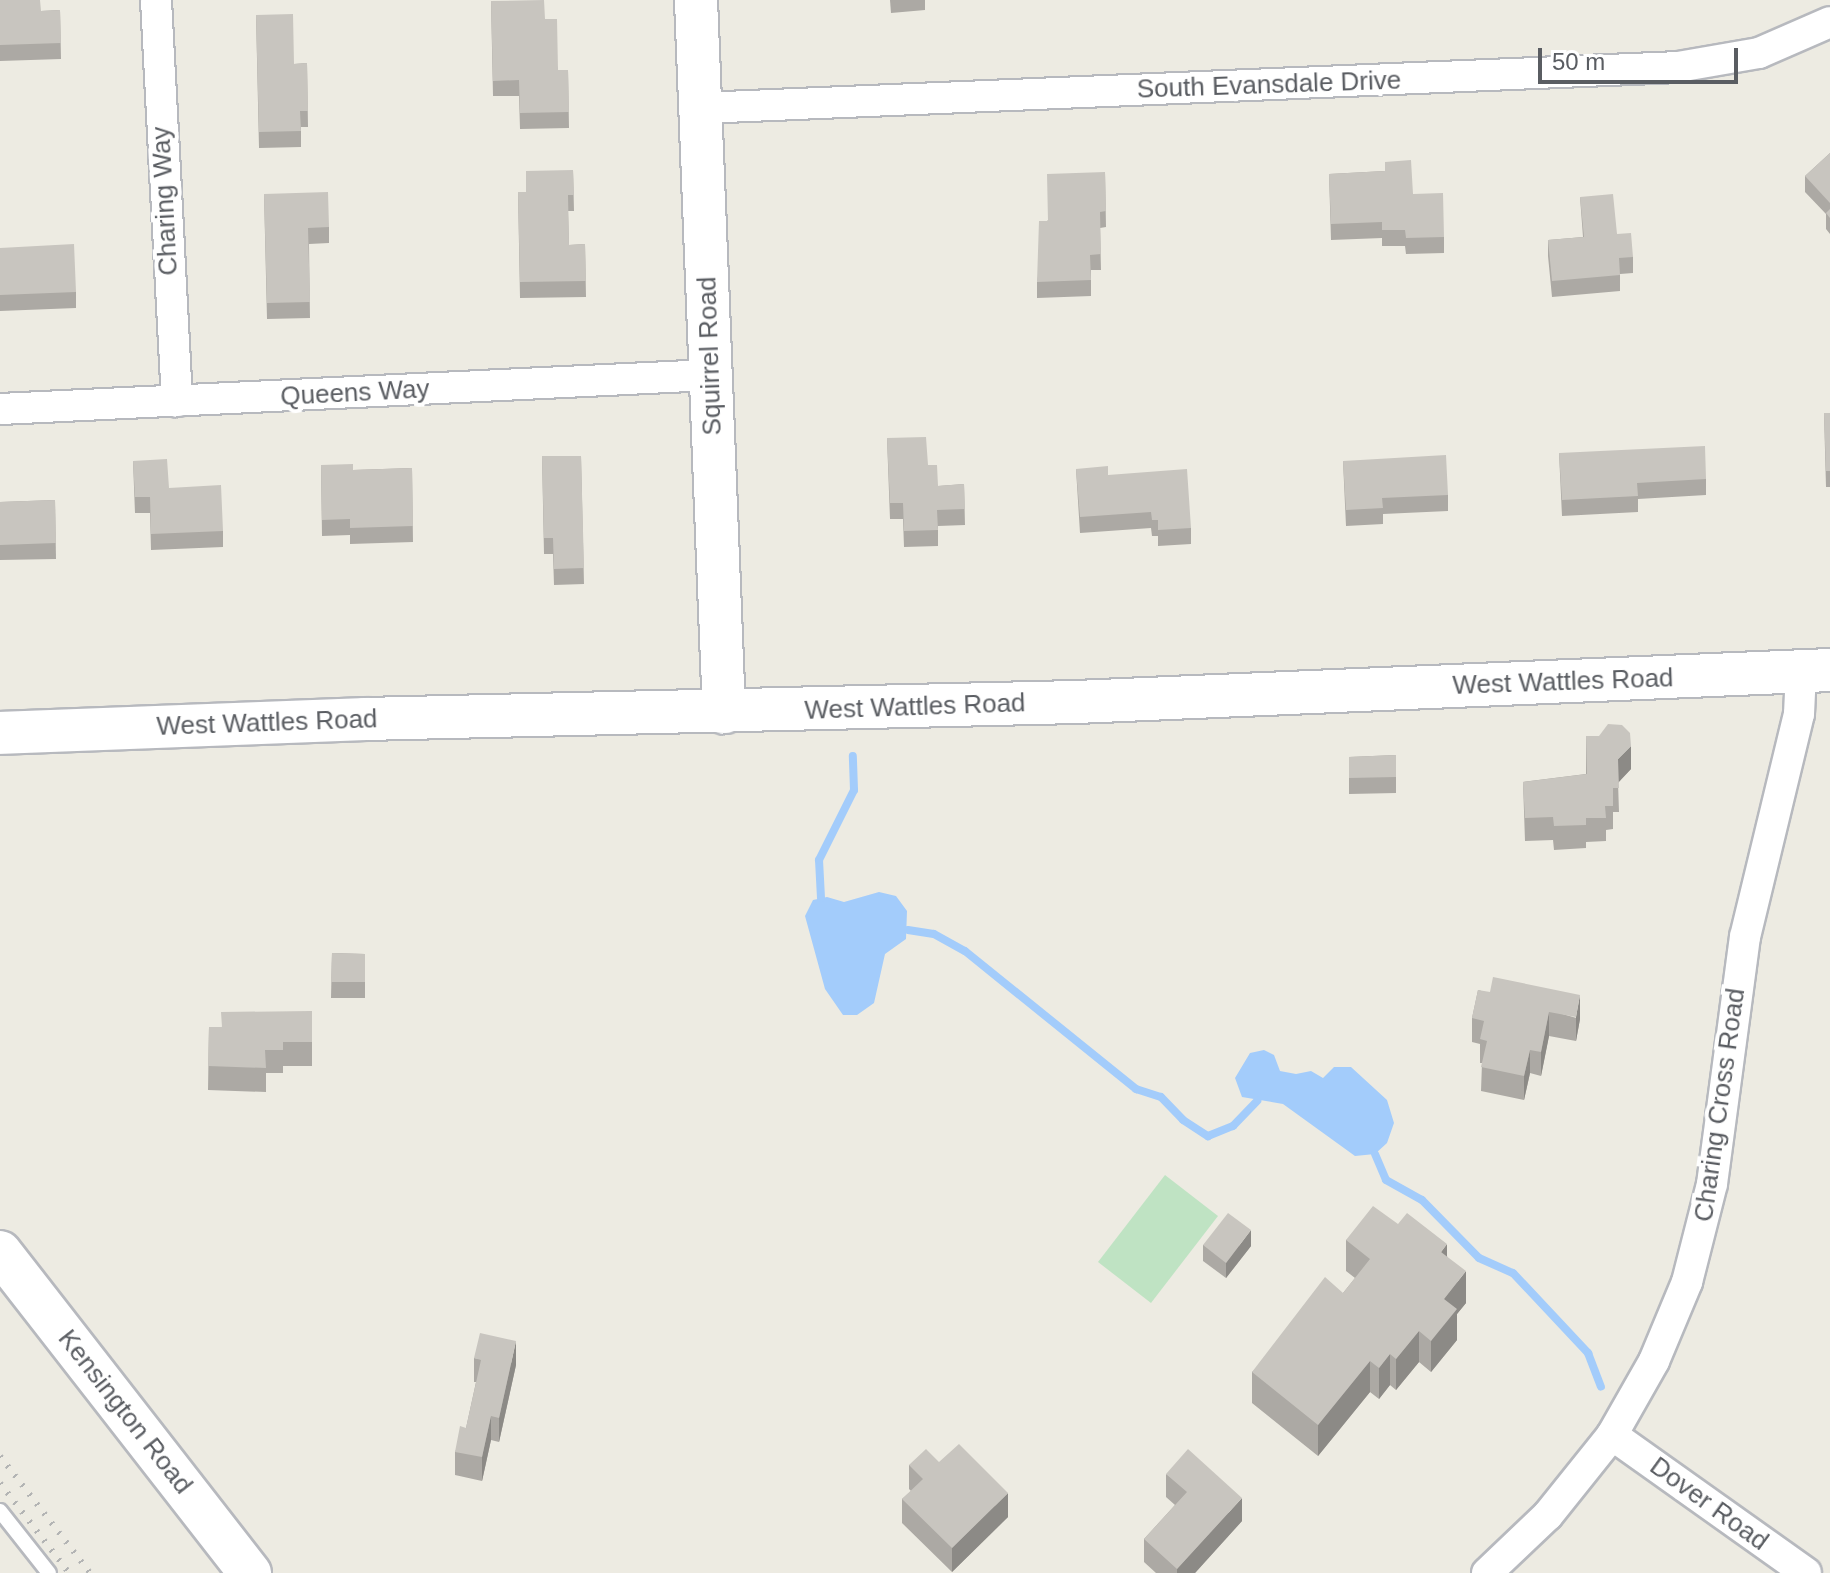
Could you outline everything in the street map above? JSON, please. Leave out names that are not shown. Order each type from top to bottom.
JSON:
[{"type":"street","name":"Charing Way","points":[[156,0],[177,401]]},
{"type":"street","name":"Squirrel Road","points":[[696,0],[724,712]]},
{"type":"street","name":"South Evansdale Drive","points":[[701,108],[1664,69],[1759,53],[1830,22]]},
{"type":"street","name":"Queens Way","points":[[0,409],[711,375]]},
{"type":"street","name":"West Wattles Road","points":[[0,733],[365,719],[1061,703],[1816,671]]},
{"type":"street","name":"Charing Cross Road","points":[[1487,1573],[1548,1515],[1612,1435],[1636,1395],[1672,1320],[1702,1230],[1712,1184],[1745,937],[1799,714],[1816,671]]},
{"type":"street","name":"Kensington Road","points":[[0,1252],[250,1573]]},
{"type":"street","name":"Dover Road","points":[[1612,1435],[1806,1573]]},
{"type":"lane","points":[[0,1511],[49,1573]]},
{"type":"green space","points":[[1165,1175],[1218,1216],[1151,1303],[1098,1262]]},
{"type":"water","points":[[879,892],[896,896],[907,911],[906,939],[885,954],[874,1003],[857,1015],[843,1015],[825,989],[805,916],[813,900],[827,897],[844,902]]},
{"type":"water","points":[[1264,1050],[1274,1055],[1280,1071],[1296,1074],[1311,1071],[1323,1078],[1334,1067],[1351,1067],[1387,1100],[1394,1123],[1387,1143],[1375,1154],[1355,1156],[1283,1104],[1242,1097],[1235,1078],[1250,1053]]},
{"type":"building","points":[[0,0],[40,0],[41,11],[60,10],[61,43],[0,45]]},
{"type":"building","points":[[544,0],[545,19],[557,19],[558,70],[568,70],[569,112],[520,113],[519,80],[493,81],[491,1]]},
{"type":"building","points":[[293,14],[294,64],[307,63],[308,111],[300,111],[301,131],[259,132],[256,15]]},
{"type":"building","points":[[1830,153],[1830,203],[1805,176]]},
{"type":"building","points":[[1411,160],[1413,194],[1443,193],[1444,237],[1406,238],[1405,230],[1382,230],[1382,222],[1331,224],[1329,174],[1385,171],[1385,162]]},
{"type":"building","points":[[573,170],[574,195],[568,195],[569,245],[585,244],[586,281],[520,282],[518,192],[526,192],[526,171]]},
{"type":"building","points":[[1105,172],[1106,211],[1100,212],[1101,254],[1090,255],[1091,280],[1037,282],[1039,221],[1048,221],[1047,174]]},
{"type":"building","points":[[328,192],[329,227],[308,228],[310,302],[267,303],[264,194]]},
{"type":"building","points":[[1613,194],[1617,234],[1631,233],[1633,257],[1619,258],[1620,275],[1552,281],[1548,240],[1584,237],[1580,197]]},
{"type":"building","points":[[74,244],[76,292],[0,295],[0,248]]},
{"type":"building","points":[[1824,413],[1830,413],[1830,471],[1826,471]]},
{"type":"building","points":[[926,437],[928,465],[937,465],[938,486],[964,484],[965,509],[937,510],[938,530],[904,531],[903,503],[890,503],[887,438]]},
{"type":"building","points":[[1705,446],[1706,479],[1637,483],[1638,496],[1562,500],[1559,453]]},
{"type":"building","points":[[1446,455],[1448,495],[1382,498],[1383,508],[1346,510],[1343,461]]},
{"type":"building","points":[[542,456],[581,456],[584,568],[554,569],[553,538],[544,538]]},
{"type":"building","points":[[167,459],[169,488],[221,485],[223,531],[151,534],[150,497],[135,497],[133,461]]},
{"type":"building","points":[[353,464],[353,470],[412,468],[413,526],[350,528],[350,519],[322,520],[321,465]]},
{"type":"building","points":[[1108,466],[1108,475],[1187,469],[1191,528],[1158,530],[1158,520],[1152,520],[1151,512],[1080,517],[1076,469]]},
{"type":"building","points":[[55,500],[56,543],[0,545],[0,502]]},
{"type":"building","points":[[1608,724],[1622,725],[1630,733],[1631,746],[1618,759],[1619,788],[1613,788],[1613,806],[1605,806],[1606,818],[1586,818],[1586,825],[1554,826],[1553,817],[1525,818],[1523,782],[1587,774],[1586,736],[1599,736]]},
{"type":"building","points":[[1396,755],[1396,777],[1349,778],[1349,757]]},
{"type":"building","points":[[332,953],[365,954],[365,982],[331,982]]},
{"type":"building","points":[[1493,977],[1580,995],[1576,1017],[1549,1012],[1541,1052],[1530,1050],[1524,1076],[1481,1067],[1487,1041],[1480,1039],[1484,1021],[1472,1018],[1478,990],[1490,992]]},
{"type":"building","points":[[312,1011],[312,1042],[283,1042],[283,1050],[265,1050],[266,1068],[208,1066],[209,1027],[222,1027],[221,1012]]},
{"type":"building","points":[[1373,1206],[1398,1224],[1407,1213],[1447,1244],[1441,1252],[1466,1271],[1444,1299],[1457,1309],[1431,1341],[1419,1331],[1396,1359],[1390,1354],[1379,1368],[1370,1361],[1318,1425],[1252,1372],[1325,1277],[1343,1293],[1370,1259],[1346,1240]]},
{"type":"building","points":[[1228,1213],[1251,1230],[1226,1263],[1203,1245]]},
{"type":"building","points":[[480,1333],[516,1341],[499,1418],[491,1416],[482,1457],[455,1452],[460,1426],[466,1428],[481,1360],[474,1358]]},
{"type":"building","points":[[959,1444],[1008,1493],[952,1548],[902,1499],[923,1479],[909,1465],[926,1449],[939,1462]]},
{"type":"building","points":[[1188,1449],[1242,1498],[1177,1569],[1144,1539],[1187,1492],[1166,1474]]},
{"type":"waterway","points":[[821,898],[819,860],[854,790],[853,756]]},
{"type":"waterway","points":[[908,930],[934,934],[965,951],[1136,1089],[1161,1097],[1183,1120],[1208,1136],[1233,1126],[1257,1101]]},
{"type":"waterway","points":[[1375,1154],[1386,1180],[1422,1200],[1479,1258],[1513,1273],[1588,1353],[1601,1387]]},
{"type":"railway","points":[[0,1456],[90,1573]]},
{"type":"railway","points":[[0,1483],[69,1573]]}]
